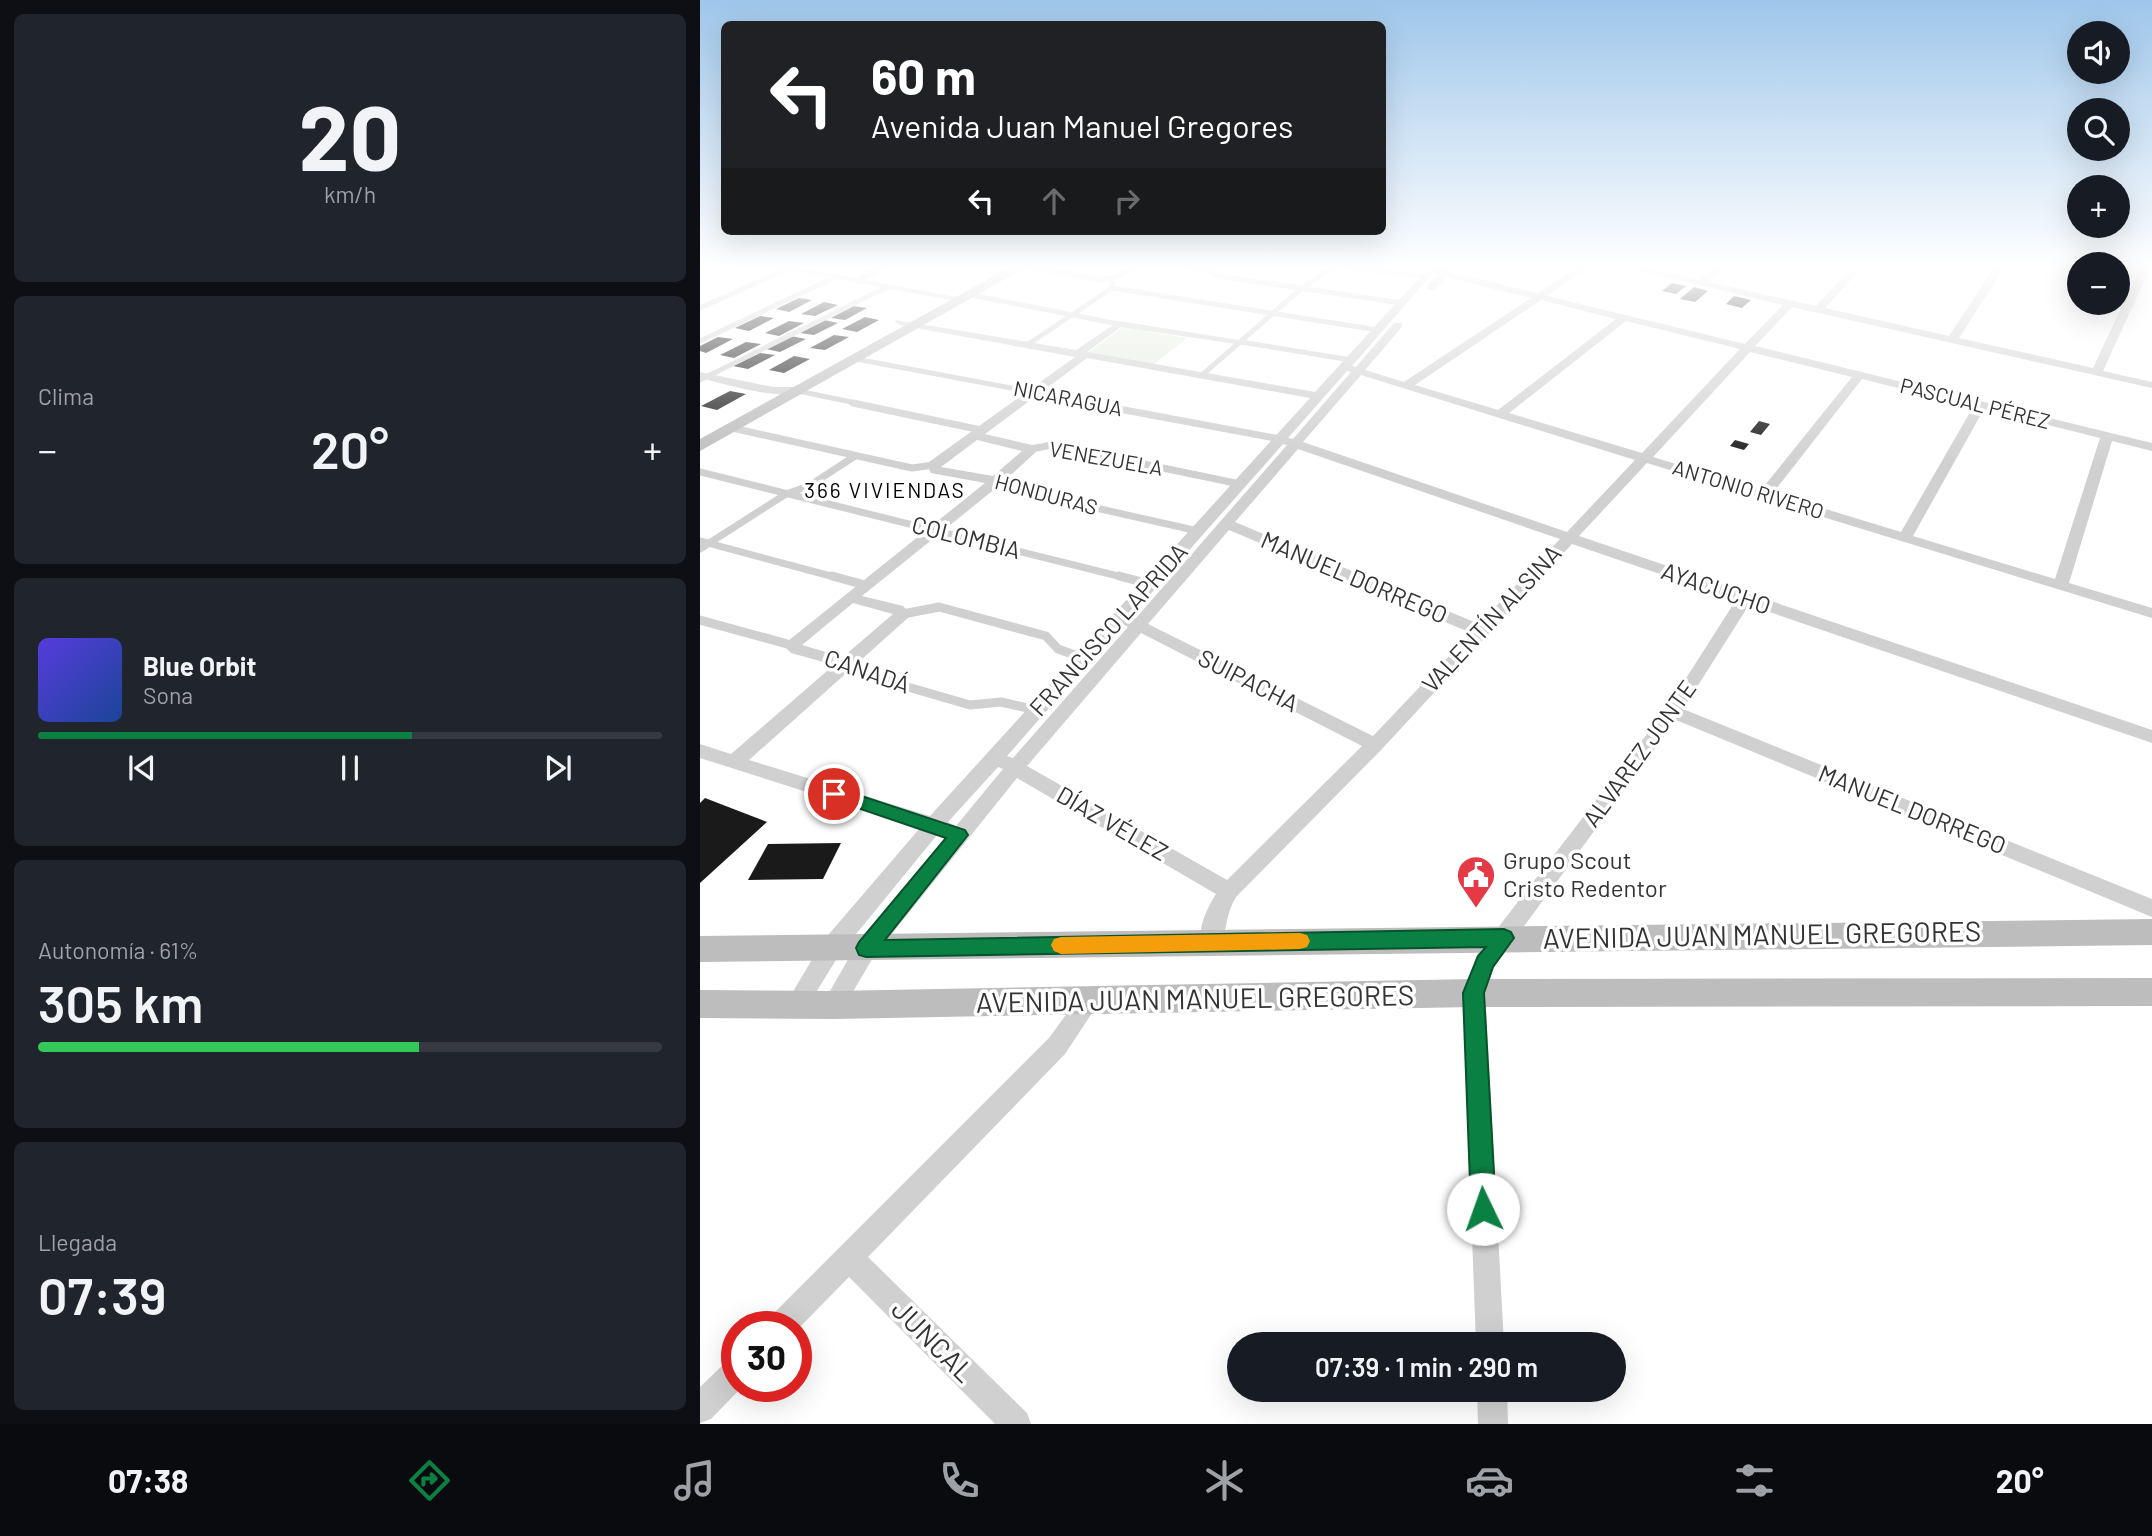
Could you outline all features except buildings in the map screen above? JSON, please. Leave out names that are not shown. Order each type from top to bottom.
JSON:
[{"type":"main road","points":[[700,430],[889,332]]},
{"type":"main road","points":[[700,446],[856,359],[894,332]]},
{"type":"main road","name":"AVENIDA JUAN MANUEL GREGORES","points":[[700,949],[2149,926]]},
{"type":"main road","name":"AVENIDA JUAN MANUEL GREGORES","points":[[700,1004],[833,1005],[1474,993],[2152,992]]},
{"type":"street","points":[[959,332],[1318,396]]},
{"type":"street","points":[[934,465],[1034,392],[1109,332]]},
{"type":"street","points":[[1176,332],[1240,342]]},
{"type":"street","name":"FRANCISCO LAPRIDA","points":[[833,1005],[866,948],[1015,768],[1297,442],[1376,332]]},
{"type":"street","name":"FRANCISCO LAPRIDA","points":[[796,1005],[831,948],[934,825],[1318,396],[1351,366],[1381,332]]},
{"type":"street","points":[[1407,385],[1484,332]]},
{"type":"street","points":[[1501,414],[1605,332]]},
{"type":"street","name":"PASCUAL PÉREZ","points":[[1687,332],[2152,447]]},
{"type":"street","name":"VALENTÍN ALSINA","points":[[1211,942],[1216,912],[1229,891],[1375,744],[1763,332]]},
{"type":"street","points":[[1918,332],[2152,385]]},
{"type":"street","points":[[1952,340],[1957,332]]},
{"type":"street","points":[[2097,372],[2115,332]]},
{"type":"street","name":"ANTONIO RIVERO","points":[[1351,366],[2152,613]]},
{"type":"street","points":[[1764,495],[1859,375]]},
{"type":"street","points":[[702,377],[773,390],[798,391]]},
{"type":"street","points":[[1905,538],[1980,405]]},
{"type":"street","name":"VENEZUELA","points":[[977,433],[1031,449]]},
{"type":"street","points":[[2061,585],[2107,436]]},
{"type":"street","name":"AYACUCHO","points":[[1280,439],[1297,442],[1745,599],[2152,737]]},
{"type":"street","points":[[791,645],[996,481],[1031,449]]},
{"type":"street","name":"HONDURAS","points":[[934,465],[936,470],[996,481]]},
{"type":"street","name":"MANUEL DORREGO","points":[[1227,524],[1481,631]]},
{"type":"street","points":[[734,762],[903,614],[897,609],[849,597]]},
{"type":"street","name":"ALVAREZ JONTE","points":[[1474,993],[1485,962],[1672,712],[1745,599]]},
{"type":"street","name":"SUIPACHA","points":[[1120,617],[1375,744]]},
{"type":"street","name":"CANADÁ","points":[[791,645],[848,664]]},
{"type":"street","name":"MANUEL DORREGO","points":[[1672,712],[2149,926]]},
{"type":"street","points":[[700,751],[959,835]]},
{"type":"street","name":"DÍAZ VÉLEZ","points":[[995,757],[1229,891]]},
{"type":"street","points":[[1474,993],[1489,1332]]},
{"type":"street","points":[[796,1311],[1057,1046],[1089,1001]]},
{"type":"street","name":"JUNCAL","points":[[850,1258],[1016,1424]]},
{"type":"street","points":[[700,1408],[721,1387]]},
{"type":"street","points":[[1492,1402],[1493,1424]]},
{"type":"lane","points":[[700,341],[718,332]]},
{"type":"lane","points":[[702,377],[794,332]]},
{"type":"lane","points":[[1027,345],[1045,332]]},
{"type":"lane","points":[[1202,375],[1251,332]]},
{"type":"lane","points":[[1240,342],[1351,366]]},
{"type":"lane","name":"NICARAGUA","points":[[856,359],[1280,439]]},
{"type":"lane","name":"VENEZUELA","points":[[798,391],[977,433]]},
{"type":"lane","name":"HONDURAS","points":[[732,428],[912,468],[934,465]]},
{"type":"lane","name":"VENEZUELA","points":[[1031,449],[1052,445],[1240,484]]},
{"type":"lane","points":[[700,549],[704,542],[786,494],[809,486],[855,456]]},
{"type":"lane","name":"COLOMBIA","points":[[700,472],[1150,584]]},
{"type":"lane","name":"HONDURAS","points":[[996,481],[1003,487],[1198,531]]},
{"type":"lane","points":[[704,542],[865,585]]},
{"type":"lane","points":[[903,614],[939,607],[1046,636],[1058,649],[1083,658]]},
{"type":"lane","name":"CANADÁ","points":[[700,620],[791,645]]},
{"type":"lane","name":"CANADÁ","points":[[848,664],[856,672],[970,705],[1001,702],[1036,710]]},
{"type":"shaded area","points":[[1116,332],[1155,332],[1187,338],[1154,364],[1088,353]]},
{"type":"slow traffic","points":[[1061,945],[1300,941]]},
{"type":"place","name":"Grupo Scout Cristo Redentor","points":[[1476,909]]},
{"type":"district","name":"366 VIVIENDAS","points":[[885,491]]},
{"type":"route","points":[[834,794],[959,835],[866,948],[1504,938],[1485,962],[1474,993],[1483,1209]]}]
